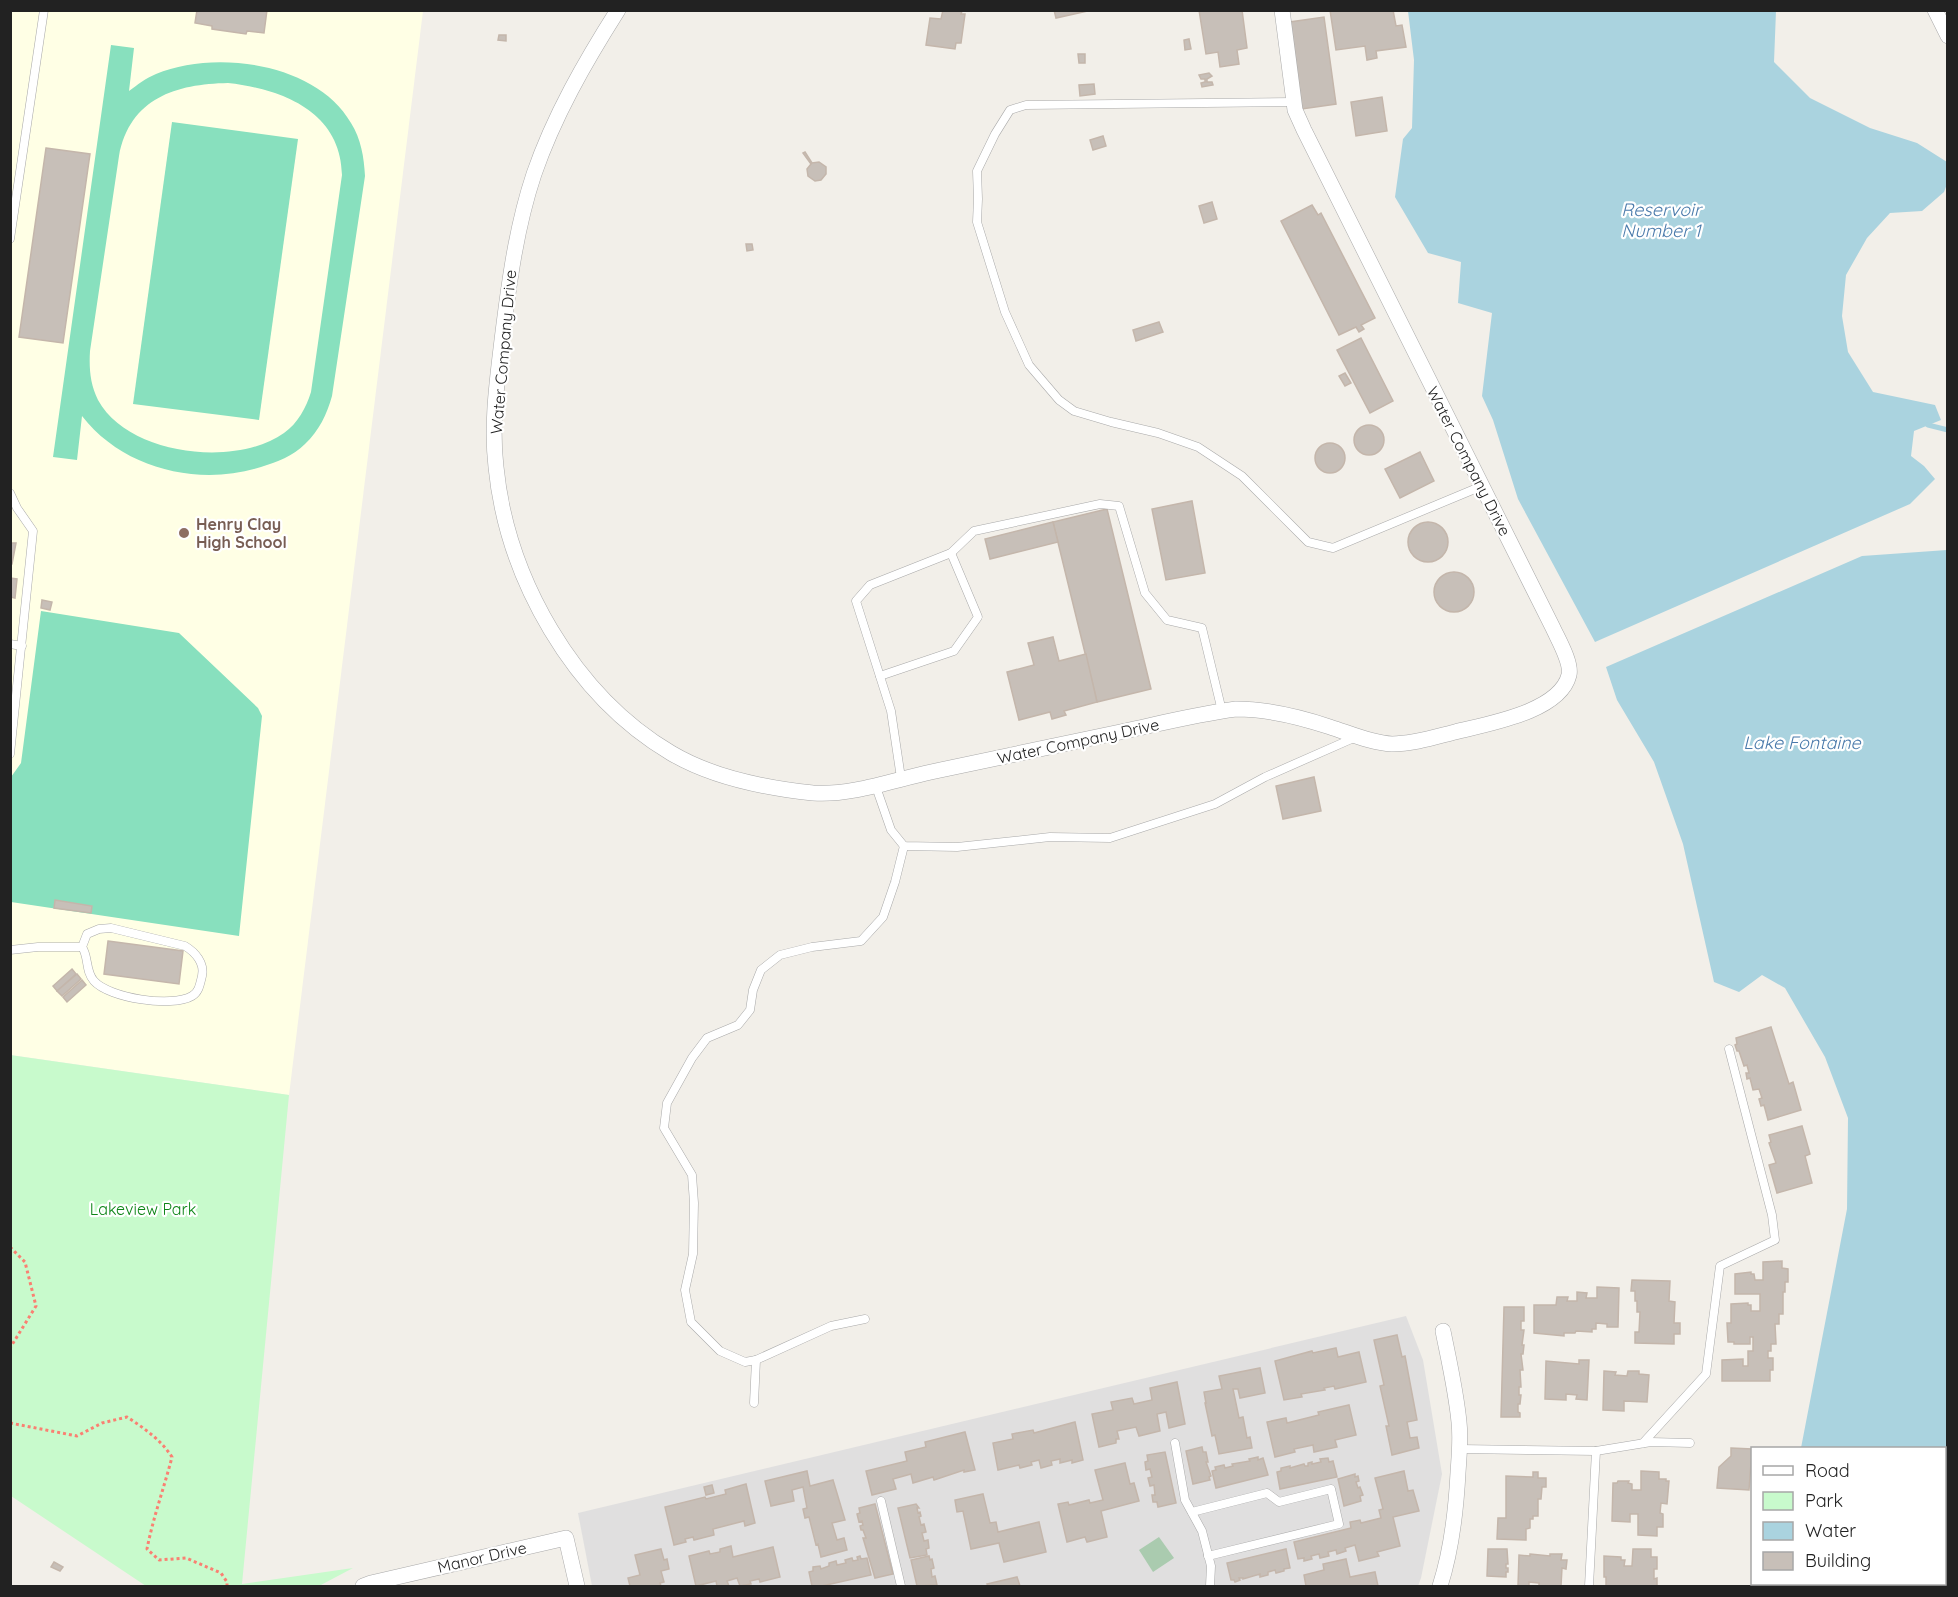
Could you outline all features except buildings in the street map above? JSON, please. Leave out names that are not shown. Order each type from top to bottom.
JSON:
[{"type":"street","name":"Water Company Drive","points":[[618,10],[567,99],[547,140],[517,233],[511,266],[494,421],[496,467],[510,541],[518,564],[541,612],[576,667],[599,694],[644,736],[698,766],[752,783],[784,790],[835,794],[901,778],[1222,711],[1250,709],[1277,713],[1390,744],[1402,743],[1498,722],[1520,714],[1547,702],[1568,679],[1569,664],[1295,110],[1282,10]]},
{"type":"street","points":[[1935,10],[1947,36]]},
{"type":"street","points":[[1440,1587],[1452,1541],[1460,1449],[1456,1395],[1443,1331]]},
{"type":"street","name":"Manor Drive","points":[[363,1587],[371,1583],[566,1538],[577,1587]]},
{"type":"lane","points":[[10,239],[44,10]]},
{"type":"lane","points":[[1294,102],[1026,105],[1010,110],[976,171],[978,199],[976,222],[1005,312],[1029,365],[1059,400],[1074,411],[1158,433],[1198,447],[1242,476],[1308,542],[1334,548],[1482,486]]},
{"type":"lane","points":[[10,493],[33,531],[10,754]]},
{"type":"lane","points":[[901,778],[891,711],[856,601],[870,585],[951,553],[974,531],[1100,504],[1119,506],[1145,593],[1167,620],[1202,628],[1222,711]]},
{"type":"lane","points":[[880,676],[954,651],[978,617],[951,553]]},
{"type":"lane","points":[[10,644],[22,646]]},
{"type":"lane","points":[[875,784],[891,830],[904,846],[957,847],[1050,837],[1110,838],[1215,804],[1265,777],[1357,736]]},
{"type":"lane","points":[[865,1319],[831,1326],[756,1360],[745,1362],[720,1351],[691,1322],[685,1290],[693,1254],[692,1175],[664,1128],[667,1102],[692,1058],[707,1038],[738,1025],[750,1010],[753,990],[761,970],[780,955],[812,947],[861,941],[883,917],[904,846]]},
{"type":"lane","points":[[111,928],[185,946],[194,952],[203,970],[198,991],[191,997],[180,1000],[155,1002],[116,993],[99,986],[92,979],[86,967],[86,953],[82,947],[87,934],[99,929],[111,928]]},
{"type":"lane","points":[[10,950],[38,947],[82,947]]},
{"type":"lane","points":[[1644,1443],[1706,1374],[1720,1266],[1775,1240],[1772,1215],[1729,1049]]},
{"type":"lane","points":[[754,1403],[756,1360]]},
{"type":"lane","points":[[1460,1449],[1596,1451],[1651,1442],[1690,1443]]},
{"type":"lane","points":[[1175,1443],[1185,1500],[1202,1531],[1211,1566],[1210,1587]]},
{"type":"lane","points":[[1589,1587],[1596,1451]]},
{"type":"lane","points":[[1192,1512],[1267,1493],[1279,1502],[1331,1489],[1339,1524],[1208,1556]]},
{"type":"lane","points":[[881,1501],[901,1587]]},
{"type":"path","points":[[10,1247],[25,1262],[36,1306],[11,1347]]},
{"type":"path","points":[[10,1423],[77,1436],[102,1423],[127,1417],[142,1426],[165,1445],[172,1457],[153,1518],[147,1549],[159,1560],[186,1558],[221,1574],[227,1582],[227,1587]]},
{"type":"shaded area","name":"Henry Clay High School","points":[[11,11],[423,11],[289,1095],[11,1055]]},
{"type":"shaded area","points":[[1406,1316],[1423,1360],[1442,1474],[1418,1586],[592,1586],[578,1513]]},
{"type":"shaded area","points":[[1159,1537],[1174,1558],[1153,1572],[1139,1550]]},
{"type":"green space","points":[[111,45],[134,48],[129,91],[156,74],[180,66],[207,63],[235,63],[263,67],[290,75],[314,87],[335,103],[351,123],[361,148],[365,176],[332,396],[325,416],[314,434],[295,452],[261,467],[237,473],[188,474],[140,461],[99,434],[82,416],[77,460],[53,457]],"holes":[[[228,83],[249,86],[288,98],[305,108],[320,120],[332,135],[339,153],[342,175],[311,392],[304,409],[293,425],[284,433],[263,444],[238,450],[212,452],[184,450],[157,444],[133,433],[113,419],[98,400],[92,382],[90,351],[119,156],[133,120],[158,98],[174,91],[209,84]]]},
{"type":"green space","points":[[172,122],[298,139],[259,420],[133,404]]},
{"type":"green space","points":[[41,611],[179,633],[258,708],[262,716],[239,936],[11,902],[11,777],[21,763]]},
{"type":"green space","name":"Lakeview Park","points":[[10,1055],[289,1095],[242,1584],[353,1568],[319,1586],[146,1586],[11,1496]]},
{"type":"water","name":"Reservoir Number 1","points":[[1408,11],[1776,11],[1774,62],[1810,98],[1870,128],[1917,143],[1947,162],[1947,184],[1944,192],[1922,211],[1890,213],[1867,238],[1846,275],[1842,316],[1848,352],[1873,392],[1935,405],[1941,420],[1914,431],[1911,456],[1935,479],[1910,504],[1595,642],[1518,499],[1493,420],[1482,396],[1492,313],[1458,303],[1461,262],[1428,253],[1395,197],[1403,139],[1412,128],[1414,60]]},
{"type":"water","name":"Lake Fontaine","points":[[1947,550],[1947,1586],[1790,1586],[1946,1585],[1946,1447],[1801,1447],[1847,1209],[1848,1118],[1825,1057],[1785,988],[1762,975],[1739,992],[1714,982],[1683,844],[1654,762],[1617,700],[1606,667],[1862,556]]},
{"type":"waterway","points":[[1928,425],[1948,430]]},
{"type":"place","name":"Henry Clay High School","points":[[184,533]]}]
